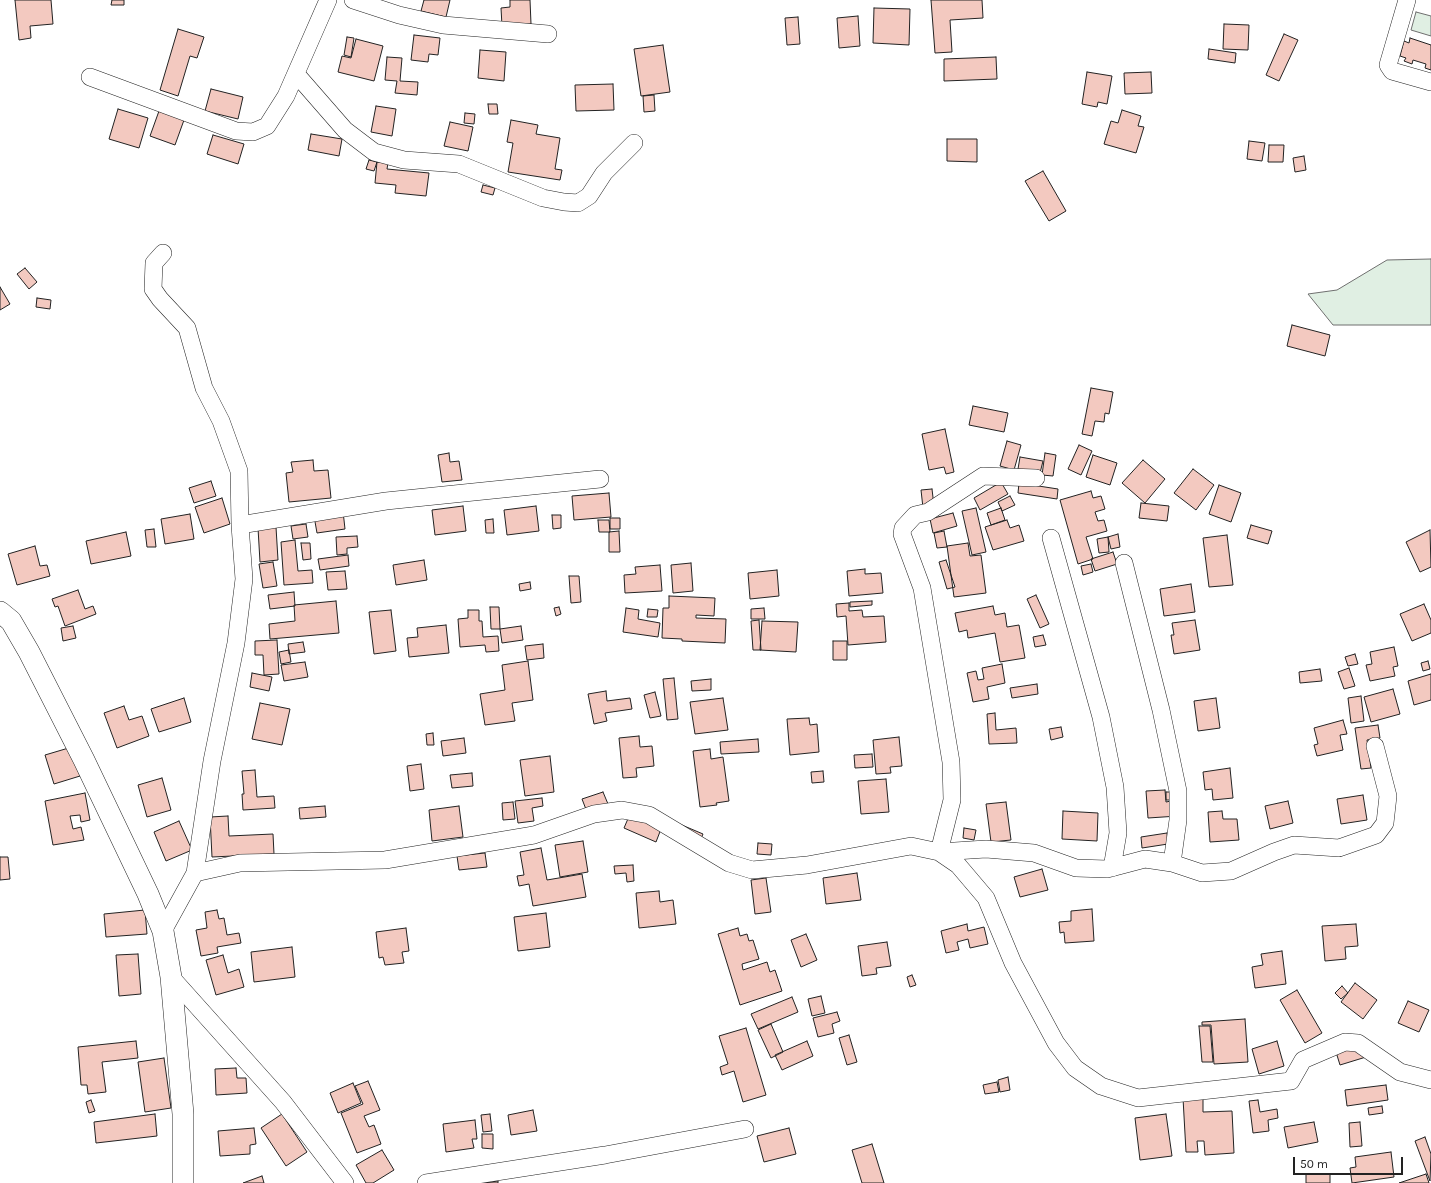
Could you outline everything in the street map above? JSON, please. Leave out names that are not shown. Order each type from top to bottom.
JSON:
[{"type":"main road","points":[[0,612],[10,621],[36,665],[131,859],[163,931],[171,977],[183,1114],[183,1183]]},
{"type":"street","points":[[90,77],[236,131],[253,132],[268,126],[286,96],[297,75],[328,0]]},
{"type":"street","points":[[353,0],[399,15],[443,25],[548,34]]},
{"type":"street","points":[[1406,0],[1388,66],[1392,71],[1431,82]]},
{"type":"street","points":[[297,75],[345,130],[374,152],[404,160],[459,164],[543,198],[578,203],[589,196],[604,173],[634,143]]},
{"type":"street","points":[[163,253],[154,263],[153,290],[187,328],[204,388],[221,421],[238,471],[244,578],[236,643],[212,761],[195,873],[163,931]]},
{"type":"street","points":[[939,852],[952,800],[951,762],[922,588],[902,534],[903,528],[915,515],[928,512],[984,476],[1036,478]]},
{"type":"street","points":[[240,525],[386,501],[600,479]]},
{"type":"street","points":[[1051,538],[1101,717],[1116,787],[1118,833],[1112,868]]},
{"type":"street","points":[[1124,564],[1161,710],[1178,791],[1178,820],[1172,863]]},
{"type":"street","points":[[195,873],[240,863],[385,860],[534,835],[594,814],[622,810],[649,815],[729,863],[752,870],[807,865],[911,846],[939,852],[986,849],[1034,853],[1076,868],[1112,868],[1144,859],[1172,863],[1202,873],[1231,871],[1294,845],[1339,848],[1376,835],[1385,823],[1388,796],[1375,746]]},
{"type":"street","points":[[939,852],[958,865],[986,898],[1013,963],[1056,1043],[1075,1068],[1101,1086],[1138,1098],[1291,1081],[1303,1060],[1345,1042],[1358,1043],[1400,1072],[1431,1080]]},
{"type":"street","points":[[171,977],[283,1102],[345,1183]]},
{"type":"street","points":[[426,1183],[605,1155],[745,1129]]},
{"type":"green space","points":[[1416,12],[1431,16],[1431,36],[1411,30]]},
{"type":"green space","points":[[1431,259],[1431,325],[1333,325],[1308,294],[1337,290],[1387,260]]},
{"type":"building","points":[[15,0],[51,0],[53,24],[30,26],[31,38],[19,40]]},
{"type":"building","points":[[112,0],[124,0],[124,5],[111,5]]},
{"type":"building","points":[[424,0],[450,0],[446,17],[421,11]]},
{"type":"building","points":[[510,0],[530,0],[531,24],[502,26],[501,8],[510,7]]},
{"type":"building","points":[[931,0],[982,0],[983,18],[950,20],[952,52],[935,53]]},
{"type":"building","points":[[874,8],[910,9],[909,45],[873,43]]},
{"type":"building","points":[[858,16],[860,46],[839,48],[837,18]]},
{"type":"building","points":[[798,17],[800,44],[787,45],[785,18]]},
{"type":"building","points":[[1224,24],[1249,25],[1248,50],[1223,49]]},
{"type":"building","points":[[178,29],[204,37],[197,58],[190,56],[178,96],[160,90]]},
{"type":"building","points":[[1284,34],[1298,40],[1279,81],[1266,75]]},
{"type":"building","points":[[414,35],[440,38],[438,55],[429,54],[428,62],[411,60]]},
{"type":"building","points":[[347,37],[354,38],[351,57],[344,55]]},
{"type":"building","points":[[1410,38],[1431,45],[1431,70],[1425,68],[1426,64],[1413,60],[1412,64],[1404,61],[1406,58],[1400,56],[1404,41],[1409,43]]},
{"type":"building","points":[[356,39],[383,46],[374,81],[338,72],[342,56],[351,58]]},
{"type":"building","points":[[663,45],[670,92],[641,96],[634,49]]},
{"type":"building","points":[[1209,49],[1236,53],[1235,63],[1208,59]]},
{"type":"building","points":[[480,50],[506,52],[504,81],[478,78]]},
{"type":"building","points":[[387,57],[402,58],[400,81],[418,82],[417,95],[395,93],[397,81],[385,80]]},
{"type":"building","points":[[996,57],[997,79],[944,81],[944,59]]},
{"type":"building","points":[[1087,72],[1112,76],[1107,104],[1098,102],[1097,107],[1082,104]]},
{"type":"building","points":[[1151,72],[1152,93],[1125,94],[1124,73]]},
{"type":"building","points":[[613,84],[614,110],[576,111],[575,85]]},
{"type":"building","points":[[211,89],[243,97],[238,119],[205,111]]},
{"type":"building","points":[[654,95],[655,111],[644,112],[643,96]]},
{"type":"building","points":[[488,104],[497,104],[498,114],[489,114]]},
{"type":"building","points":[[376,106],[396,109],[392,136],[371,132]]},
{"type":"building","points":[[118,109],[148,118],[139,148],[109,139]]},
{"type":"building","points":[[1122,110],[1141,116],[1138,126],[1144,127],[1136,153],[1104,144],[1111,121],[1118,123]]},
{"type":"building","points":[[159,111],[184,120],[175,145],[150,136]]},
{"type":"building","points":[[465,113],[475,114],[474,124],[464,123]]},
{"type":"building","points":[[511,120],[538,125],[536,134],[560,138],[555,169],[562,170],[560,180],[508,172],[513,143],[507,142]]},
{"type":"building","points":[[450,122],[473,127],[468,151],[444,146]]},
{"type":"building","points":[[311,134],[342,139],[339,156],[308,150]]},
{"type":"building","points":[[213,135],[244,144],[238,164],[207,154]]},
{"type":"building","points":[[947,139],[977,139],[977,162],[947,161]]},
{"type":"building","points":[[1249,141],[1265,143],[1262,161],[1247,159]]},
{"type":"building","points":[[1269,145],[1284,145],[1283,162],[1268,162]]},
{"type":"building","points":[[1304,156],[1306,170],[1295,172],[1293,158]]},
{"type":"building","points":[[369,160],[377,162],[374,171],[366,169]]},
{"type":"building","points":[[377,162],[388,163],[387,169],[429,173],[426,196],[395,193],[396,185],[375,183]]},
{"type":"building","points":[[1043,171],[1066,211],[1049,221],[1025,181]]},
{"type":"building","points":[[483,185],[495,188],[493,195],[481,192]]},
{"type":"building","points":[[25,268],[37,282],[29,289],[17,274]]},
{"type":"building","points":[[0,287],[10,304],[0,310]]},
{"type":"building","points":[[37,298],[51,300],[50,309],[36,307]]},
{"type":"building","points":[[1292,325],[1330,335],[1325,356],[1287,346]]},
{"type":"building","points":[[1091,388],[1113,392],[1109,414],[1105,413],[1104,422],[1095,421],[1092,436],[1082,434]]},
{"type":"building","points":[[973,406],[1008,413],[1004,432],[969,425]]},
{"type":"building","points":[[945,429],[954,472],[946,474],[944,467],[929,470],[922,434]]},
{"type":"building","points":[[1007,441],[1021,445],[1014,470],[1000,466]]},
{"type":"building","points":[[1079,445],[1092,451],[1081,475],[1068,469]]},
{"type":"building","points":[[449,453],[450,462],[459,461],[462,480],[442,482],[438,455]]},
{"type":"building","points":[[1045,453],[1056,455],[1053,476],[1042,475]]},
{"type":"building","points":[[1093,455],[1117,463],[1110,485],[1086,477]]},
{"type":"building","points":[[1020,457],[1043,461],[1040,473],[1018,469]]},
{"type":"building","points":[[313,460],[314,471],[328,470],[331,498],[289,502],[286,473],[293,472],[291,462]]},
{"type":"building","points":[[1143,460],[1165,479],[1145,503],[1122,483]]},
{"type":"building","points":[[1193,469],[1214,485],[1196,510],[1174,493]]},
{"type":"building","points":[[211,481],[216,496],[194,503],[189,488]]},
{"type":"building","points":[[1001,482],[1008,494],[980,510],[974,498]]},
{"type":"building","points":[[1019,483],[1058,489],[1057,499],[1018,493]]},
{"type":"building","points":[[1219,485],[1241,493],[1231,522],[1209,514]]},
{"type":"building","points":[[932,489],[934,506],[923,508],[921,490]]},
{"type":"building","points":[[1091,491],[1093,498],[1101,496],[1105,509],[1095,512],[1098,521],[1104,520],[1107,531],[1086,537],[1093,559],[1078,564],[1060,500]]},
{"type":"building","points":[[609,493],[611,517],[574,520],[572,496]]},
{"type":"building","points":[[1010,496],[1015,505],[1002,511],[998,502]]},
{"type":"building","points":[[222,498],[230,524],[204,533],[195,507]]},
{"type":"building","points":[[1141,503],[1169,506],[1167,521],[1139,518]]},
{"type":"building","points":[[463,506],[466,531],[435,535],[432,510]]},
{"type":"building","points":[[536,506],[539,531],[507,535],[504,510]]},
{"type":"building","points":[[976,508],[986,552],[972,555],[962,511]]},
{"type":"building","points":[[1001,508],[1005,520],[991,525],[987,513]]},
{"type":"building","points":[[343,511],[345,529],[317,533],[314,516]]},
{"type":"building","points":[[953,513],[957,526],[933,533],[930,519]]},
{"type":"building","points":[[190,514],[194,539],[165,544],[161,519]]},
{"type":"building","points":[[552,515],[561,515],[561,528],[553,529]]},
{"type":"building","points":[[610,518],[620,518],[620,529],[610,529]]},
{"type":"building","points":[[493,519],[494,533],[486,533],[485,520]]},
{"type":"building","points":[[598,520],[609,520],[610,532],[599,532]]},
{"type":"building","points":[[1007,520],[1010,528],[1019,525],[1024,541],[993,550],[985,527]]},
{"type":"building","points":[[306,524],[308,537],[293,539],[291,526]]},
{"type":"building","points":[[1251,525],[1272,531],[1268,544],[1247,538]]},
{"type":"building","points":[[276,527],[278,560],[260,562],[258,528]]},
{"type":"building","points":[[154,529],[156,547],[147,547],[145,530]]},
{"type":"building","points":[[1430,530],[1431,567],[1420,572],[1406,542]]},
{"type":"building","points":[[619,531],[620,552],[609,552],[609,532]]},
{"type":"building","points":[[944,531],[947,547],[937,548],[934,533]]},
{"type":"building","points":[[126,532],[131,556],[91,564],[86,541]]},
{"type":"building","points":[[1118,534],[1120,547],[1111,549],[1108,537]]},
{"type":"building","points":[[1227,535],[1233,585],[1209,587],[1203,538]]},
{"type":"building","points":[[357,536],[358,547],[347,548],[347,554],[337,555],[336,537]]},
{"type":"building","points":[[1108,537],[1109,552],[1099,553],[1097,539]]},
{"type":"building","points":[[295,540],[298,571],[312,570],[313,583],[284,585],[281,542]]},
{"type":"building","points":[[301,543],[310,543],[311,559],[303,560]]},
{"type":"building","points":[[968,543],[970,556],[981,555],[986,593],[954,597],[947,546]]},
{"type":"building","points":[[35,546],[40,566],[47,565],[50,576],[17,585],[8,554]]},
{"type":"building","points":[[1113,552],[1117,564],[1095,571],[1091,559]]},
{"type":"building","points":[[348,555],[349,566],[320,570],[318,559]]},
{"type":"building","points":[[424,560],[427,580],[396,585],[393,565]]},
{"type":"building","points":[[946,560],[955,587],[947,589],[939,562]]},
{"type":"building","points":[[273,562],[277,586],[263,588],[259,564]]},
{"type":"building","points":[[691,563],[693,591],[673,593],[671,565]]},
{"type":"building","points":[[1091,564],[1093,572],[1083,575],[1081,566]]},
{"type":"building","points":[[660,565],[662,591],[625,593],[624,575],[636,574],[635,567]]},
{"type":"building","points":[[865,569],[865,574],[881,573],[883,593],[849,596],[847,571]]},
{"type":"building","points":[[777,570],[779,596],[750,599],[748,573]]},
{"type":"building","points":[[345,571],[347,589],[328,590],[326,572]]},
{"type":"building","points":[[569,576],[579,576],[581,602],[571,603]]},
{"type":"building","points":[[530,582],[531,589],[520,591],[519,584]]},
{"type":"building","points":[[1191,584],[1195,612],[1164,616],[1160,589]]},
{"type":"building","points":[[78,590],[85,609],[93,606],[96,614],[65,626],[58,606],[55,607],[52,599]]},
{"type":"building","points":[[294,592],[295,606],[270,609],[268,595]]},
{"type":"building","points":[[1036,595],[1049,624],[1040,628],[1027,599]]},
{"type":"building","points":[[669,596],[715,598],[714,616],[696,615],[696,618],[726,619],[725,643],[682,641],[682,639],[662,638],[663,608],[669,608]]},
{"type":"building","points":[[336,601],[339,633],[270,639],[269,624],[295,621],[294,605]]},
{"type":"building","points":[[872,601],[872,605],[850,607],[850,602]]},
{"type":"building","points":[[849,603],[849,611],[862,610],[863,617],[884,616],[886,642],[848,645],[846,616],[837,617],[836,604]]},
{"type":"building","points":[[1424,604],[1431,620],[1431,633],[1412,641],[1400,614]]},
{"type":"building","points":[[993,606],[995,615],[1005,613],[1007,627],[1019,625],[1025,658],[1000,662],[995,633],[968,638],[967,630],[959,632],[955,613]]},
{"type":"building","points":[[490,607],[499,607],[500,629],[491,629]]},
{"type":"building","points":[[559,607],[561,614],[556,616],[554,608]]},
{"type":"building","points":[[626,608],[639,610],[638,619],[660,623],[658,637],[623,632]]},
{"type":"building","points":[[764,608],[765,619],[751,619],[751,609]]},
{"type":"building","points":[[648,609],[658,610],[657,617],[647,617]]},
{"type":"building","points":[[391,610],[396,651],[374,654],[369,612]]},
{"type":"building","points":[[468,610],[479,610],[479,621],[482,621],[483,637],[498,636],[499,651],[486,652],[485,645],[460,647],[458,619],[468,618]]},
{"type":"building","points":[[759,620],[761,650],[753,650],[751,621]]},
{"type":"building","points":[[1195,620],[1200,650],[1174,654],[1171,635],[1174,635],[1172,623]]},
{"type":"building","points":[[762,621],[798,622],[796,652],[760,650]]},
{"type":"building","points":[[446,625],[449,653],[409,657],[407,638],[418,637],[417,628]]},
{"type":"building","points":[[73,626],[76,638],[63,641],[61,628]]},
{"type":"building","points":[[521,626],[523,640],[502,643],[500,629]]},
{"type":"building","points":[[1043,635],[1046,645],[1035,647],[1033,637]]},
{"type":"building","points":[[277,640],[279,674],[264,675],[263,655],[255,655],[255,641]]},
{"type":"building","points":[[833,641],[847,641],[847,660],[833,660]]},
{"type":"building","points":[[303,642],[305,652],[289,654],[288,644]]},
{"type":"building","points":[[543,644],[544,658],[527,660],[525,646]]},
{"type":"building","points":[[1394,647],[1398,666],[1393,667],[1395,676],[1370,681],[1366,665],[1372,664],[1370,652]]},
{"type":"building","points":[[289,650],[291,662],[281,664],[279,652]]},
{"type":"building","points":[[1355,654],[1358,664],[1348,666],[1345,657]]},
{"type":"building","points":[[528,661],[533,700],[512,703],[515,721],[485,725],[480,694],[505,690],[502,665]]},
{"type":"building","points":[[1428,661],[1430,669],[1423,671],[1421,663]]},
{"type":"building","points":[[305,662],[308,677],[284,681],[281,665]]},
{"type":"building","points":[[1002,664],[1005,683],[987,687],[989,699],[973,702],[967,673],[976,671],[978,680],[984,679],[982,668]]},
{"type":"building","points":[[1349,668],[1355,686],[1344,689],[1338,672]]},
{"type":"building","points":[[1320,669],[1322,681],[1300,683],[1299,672]]},
{"type":"building","points":[[252,673],[272,677],[269,691],[250,687]]},
{"type":"building","points":[[1431,674],[1431,700],[1414,705],[1408,681]]},
{"type":"building","points":[[674,678],[678,719],[667,720],[663,679]]},
{"type":"building","points":[[711,679],[711,690],[692,691],[691,681]]},
{"type":"building","points":[[1037,684],[1038,694],[1012,698],[1010,688]]},
{"type":"building","points":[[1393,689],[1400,714],[1371,722],[1364,697]]},
{"type":"building","points":[[606,691],[607,701],[630,698],[632,709],[605,713],[607,721],[594,724],[588,694]]},
{"type":"building","points":[[655,692],[661,716],[650,718],[644,695]]},
{"type":"building","points":[[1361,696],[1364,721],[1351,723],[1348,698]]},
{"type":"building","points":[[184,698],[191,722],[159,732],[151,709]]},
{"type":"building","points":[[723,698],[728,730],[695,734],[690,702]]},
{"type":"building","points":[[1216,698],[1220,728],[1198,731],[1194,701]]},
{"type":"building","points":[[260,703],[290,709],[282,745],[252,739]]},
{"type":"building","points":[[124,706],[129,720],[142,716],[149,736],[117,748],[104,713]]},
{"type":"building","points":[[995,713],[996,730],[1016,728],[1017,743],[989,744],[987,714]]},
{"type":"building","points":[[809,718],[810,725],[817,724],[819,752],[790,755],[787,719]]},
{"type":"building","points":[[1343,720],[1347,734],[1340,735],[1343,750],[1317,756],[1314,745],[1318,744],[1314,728]]},
{"type":"building","points":[[1378,725],[1380,738],[1367,740],[1371,768],[1361,769],[1355,728]]},
{"type":"building","points":[[1061,727],[1063,737],[1051,740],[1049,729]]},
{"type":"building","points":[[433,733],[434,745],[427,745],[426,734]]},
{"type":"building","points":[[639,736],[640,747],[652,746],[654,766],[636,768],[637,777],[623,778],[619,738]]},
{"type":"building","points":[[899,737],[902,766],[890,767],[891,773],[876,774],[873,740]]},
{"type":"building","points":[[464,738],[466,753],[443,756],[441,741]]},
{"type":"building","points":[[758,739],[759,752],[721,754],[720,742]]},
{"type":"building","points":[[72,747],[80,776],[54,784],[45,755]]},
{"type":"building","points":[[710,749],[711,759],[723,757],[729,801],[716,803],[717,805],[700,807],[693,751]]},
{"type":"building","points":[[872,754],[873,767],[855,768],[854,755]]},
{"type":"building","points":[[550,756],[554,792],[525,796],[520,760]]},
{"type":"building","points":[[421,764],[424,789],[410,791],[407,766]]},
{"type":"building","points":[[1230,768],[1233,798],[1213,800],[1212,789],[1205,790],[1203,772]]},
{"type":"building","points":[[255,770],[257,797],[274,796],[275,808],[243,810],[242,794],[244,794],[242,771]]},
{"type":"building","points":[[823,771],[824,782],[812,783],[811,772]]},
{"type":"building","points":[[472,773],[473,786],[452,788],[450,775]]},
{"type":"building","points":[[162,778],[171,810],[147,817],[138,785]]},
{"type":"building","points":[[886,779],[889,812],[861,814],[858,781]]},
{"type":"building","points":[[1165,790],[1166,802],[1171,801],[1178,816],[1148,818],[1146,791]]},
{"type":"building","points":[[603,792],[608,804],[587,812],[582,799]]},
{"type":"building","points":[[1166,792],[1170,792],[1170,800],[1166,800]]},
{"type":"building","points":[[85,793],[90,820],[81,822],[80,815],[70,816],[73,829],[81,827],[84,840],[53,845],[45,801]]},
{"type":"building","points":[[1363,795],[1367,820],[1341,824],[1337,799]]},
{"type":"building","points":[[542,798],[543,806],[532,808],[534,821],[518,823],[515,801]]},
{"type":"building","points":[[1288,801],[1293,823],[1270,829],[1265,806]]},
{"type":"building","points":[[513,802],[515,819],[503,820],[502,803]]},
{"type":"building","points":[[1006,802],[1011,840],[991,842],[986,804]]},
{"type":"building","points":[[325,806],[326,817],[300,819],[299,808]]},
{"type":"building","points":[[459,806],[463,837],[432,841],[429,810]]},
{"type":"building","points":[[1063,811],[1098,813],[1097,841],[1062,839]]},
{"type":"building","points":[[1222,811],[1223,819],[1237,819],[1239,840],[1210,842],[1208,812]]},
{"type":"building","points":[[630,814],[670,820],[703,834],[698,845],[661,829],[656,842],[624,828]]},
{"type":"building","points":[[228,816],[229,836],[273,834],[274,854],[212,857],[210,817]]},
{"type":"building","points":[[179,821],[192,850],[166,861],[154,832]]},
{"type":"building","points":[[964,828],[976,830],[974,840],[963,838]]},
{"type":"building","points":[[1167,833],[1168,844],[1142,848],[1141,837]]},
{"type":"building","points":[[583,841],[588,872],[560,877],[555,845]]},
{"type":"building","points":[[758,843],[772,844],[771,855],[757,854]]},
{"type":"building","points":[[541,848],[547,880],[582,874],[586,897],[533,906],[529,884],[519,886],[517,876],[524,875],[520,852]]},
{"type":"building","points":[[485,853],[487,867],[459,870],[457,856]]},
{"type":"building","points":[[0,857],[8,857],[10,879],[0,880]]},
{"type":"building","points":[[633,865],[634,881],[627,882],[626,873],[615,874],[614,866]]},
{"type":"building","points":[[1042,869],[1048,890],[1020,897],[1014,877]]},
{"type":"building","points":[[857,873],[861,900],[826,904],[823,878]]},
{"type":"building","points":[[766,878],[771,912],[755,914],[751,880]]},
{"type":"building","points":[[659,891],[660,902],[673,900],[676,924],[639,928],[636,893]]},
{"type":"building","points":[[1092,909],[1094,941],[1065,943],[1064,932],[1060,933],[1059,922],[1071,921],[1071,911]]},
{"type":"building","points":[[145,910],[147,934],[106,937],[104,914]]},
{"type":"building","points":[[217,910],[219,919],[224,918],[227,935],[239,933],[241,943],[217,947],[218,953],[201,956],[196,930],[207,928],[205,912]]},
{"type":"building","points":[[546,913],[550,947],[518,951],[514,917]]},
{"type":"building","points":[[967,924],[968,931],[984,927],[988,944],[970,948],[968,939],[957,942],[959,950],[946,953],[941,931]]},
{"type":"building","points":[[1356,924],[1358,946],[1345,947],[1346,959],[1325,961],[1322,926]]},
{"type":"building","points":[[406,928],[409,951],[402,952],[404,963],[385,965],[383,957],[379,958],[376,932]]},
{"type":"building","points":[[738,928],[740,936],[747,934],[749,941],[753,940],[759,959],[742,964],[743,970],[767,962],[770,972],[775,970],[782,991],[740,1005],[718,934]]},
{"type":"building","points":[[806,934],[817,960],[801,967],[791,940]]},
{"type":"building","points":[[887,942],[891,966],[876,968],[877,974],[862,976],[858,946]]},
{"type":"building","points":[[292,947],[295,977],[254,982],[251,952]]},
{"type":"building","points":[[1282,951],[1286,984],[1255,988],[1252,967],[1263,965],[1261,954]]},
{"type":"building","points":[[138,954],[141,994],[119,996],[116,955]]},
{"type":"building","points":[[223,955],[228,973],[239,969],[244,987],[216,995],[206,960]]},
{"type":"building","points":[[912,975],[916,985],[910,987],[907,977]]},
{"type":"building","points":[[1355,983],[1377,1000],[1363,1019],[1341,1002]]},
{"type":"building","points":[[1342,986],[1348,993],[1341,999],[1335,993]]},
{"type":"building","points":[[1297,990],[1322,1033],[1305,1043],[1280,1000]]},
{"type":"building","points":[[821,996],[825,1013],[812,1016],[808,999]]},
{"type":"building","points":[[792,997],[798,1012],[758,1029],[751,1014]]},
{"type":"building","points":[[1408,1001],[1429,1010],[1419,1032],[1398,1023]]},
{"type":"building","points":[[837,1012],[840,1021],[832,1024],[834,1033],[818,1037],[813,1018]]},
{"type":"building","points":[[1245,1019],[1248,1062],[1214,1064],[1211,1025],[1202,1025],[1202,1022]]},
{"type":"building","points":[[771,1024],[783,1052],[771,1058],[758,1030]]},
{"type":"building","points":[[1199,1026],[1210,1026],[1213,1062],[1202,1062]]},
{"type":"building","points":[[746,1028],[766,1095],[743,1102],[734,1071],[722,1075],[720,1067],[728,1064],[719,1036]]},
{"type":"building","points":[[849,1035],[857,1062],[847,1065],[839,1038]]},
{"type":"building","points":[[136,1041],[138,1058],[102,1062],[106,1092],[88,1094],[87,1085],[81,1085],[78,1047]]},
{"type":"building","points":[[807,1041],[813,1056],[782,1070],[775,1055]]},
{"type":"building","points":[[1277,1041],[1284,1066],[1259,1074],[1252,1049]]},
{"type":"building","points":[[1362,1044],[1366,1057],[1340,1065],[1336,1052]]},
{"type":"building","points":[[164,1058],[171,1108],[145,1112],[138,1062]]},
{"type":"building","points":[[236,1068],[237,1078],[246,1078],[247,1093],[216,1095],[215,1069]]},
{"type":"building","points":[[1008,1077],[1010,1090],[1000,1092],[998,1080]]},
{"type":"building","points":[[368,1081],[380,1110],[364,1116],[369,1127],[374,1125],[381,1144],[357,1153],[341,1113],[363,1104],[355,1086]]},
{"type":"building","points":[[997,1082],[999,1092],[985,1094],[983,1085]]},
{"type":"building","points":[[353,1083],[361,1103],[338,1113],[330,1093]]},
{"type":"building","points":[[1386,1085],[1388,1100],[1347,1106],[1345,1090]]},
{"type":"building","points":[[1203,1097],[1203,1112],[1232,1111],[1234,1153],[1205,1155],[1204,1141],[1197,1141],[1198,1152],[1186,1152],[1183,1098]]},
{"type":"building","points":[[91,1100],[95,1111],[89,1113],[86,1102]]},
{"type":"building","points":[[1258,1100],[1260,1112],[1277,1109],[1278,1118],[1268,1120],[1269,1131],[1253,1133],[1249,1101]]},
{"type":"building","points":[[1382,1106],[1383,1113],[1369,1115],[1368,1108]]},
{"type":"building","points":[[533,1110],[537,1131],[511,1135],[508,1115]]},
{"type":"building","points":[[155,1114],[157,1136],[96,1143],[94,1122]]},
{"type":"building","points":[[282,1114],[307,1152],[286,1166],[261,1128]]},
{"type":"building","points":[[490,1114],[492,1131],[483,1132],[481,1115]]},
{"type":"building","points":[[1166,1114],[1172,1156],[1140,1160],[1135,1118]]},
{"type":"building","points":[[475,1120],[477,1139],[472,1139],[474,1148],[446,1152],[443,1124]]},
{"type":"building","points":[[1314,1122],[1318,1142],[1288,1148],[1284,1127]]},
{"type":"building","points":[[1360,1122],[1362,1146],[1350,1147],[1349,1123]]},
{"type":"building","points":[[254,1128],[256,1144],[250,1145],[250,1154],[220,1156],[218,1131]]},
{"type":"building","points":[[789,1128],[796,1154],[764,1162],[757,1136]]},
{"type":"building","points":[[482,1134],[493,1134],[493,1149],[482,1148]]},
{"type":"building","points":[[1425,1137],[1431,1154],[1430,1181],[1415,1141]]},
{"type":"building","points":[[872,1144],[884,1183],[862,1183],[852,1150]]},
{"type":"building","points":[[382,1150],[394,1170],[373,1183],[366,1183],[356,1165]]},
{"type":"building","points":[[1391,1152],[1394,1177],[1352,1183],[1350,1168],[1356,1167],[1355,1157]]},
{"type":"building","points":[[1306,1174],[1330,1174],[1330,1183],[1306,1183]]},
{"type":"building","points":[[1426,1174],[1429,1183],[1399,1183]]},
{"type":"building","points":[[262,1176],[264,1183],[243,1183]]},
{"type":"building","points":[[498,1181],[498,1183],[483,1183]]}]
